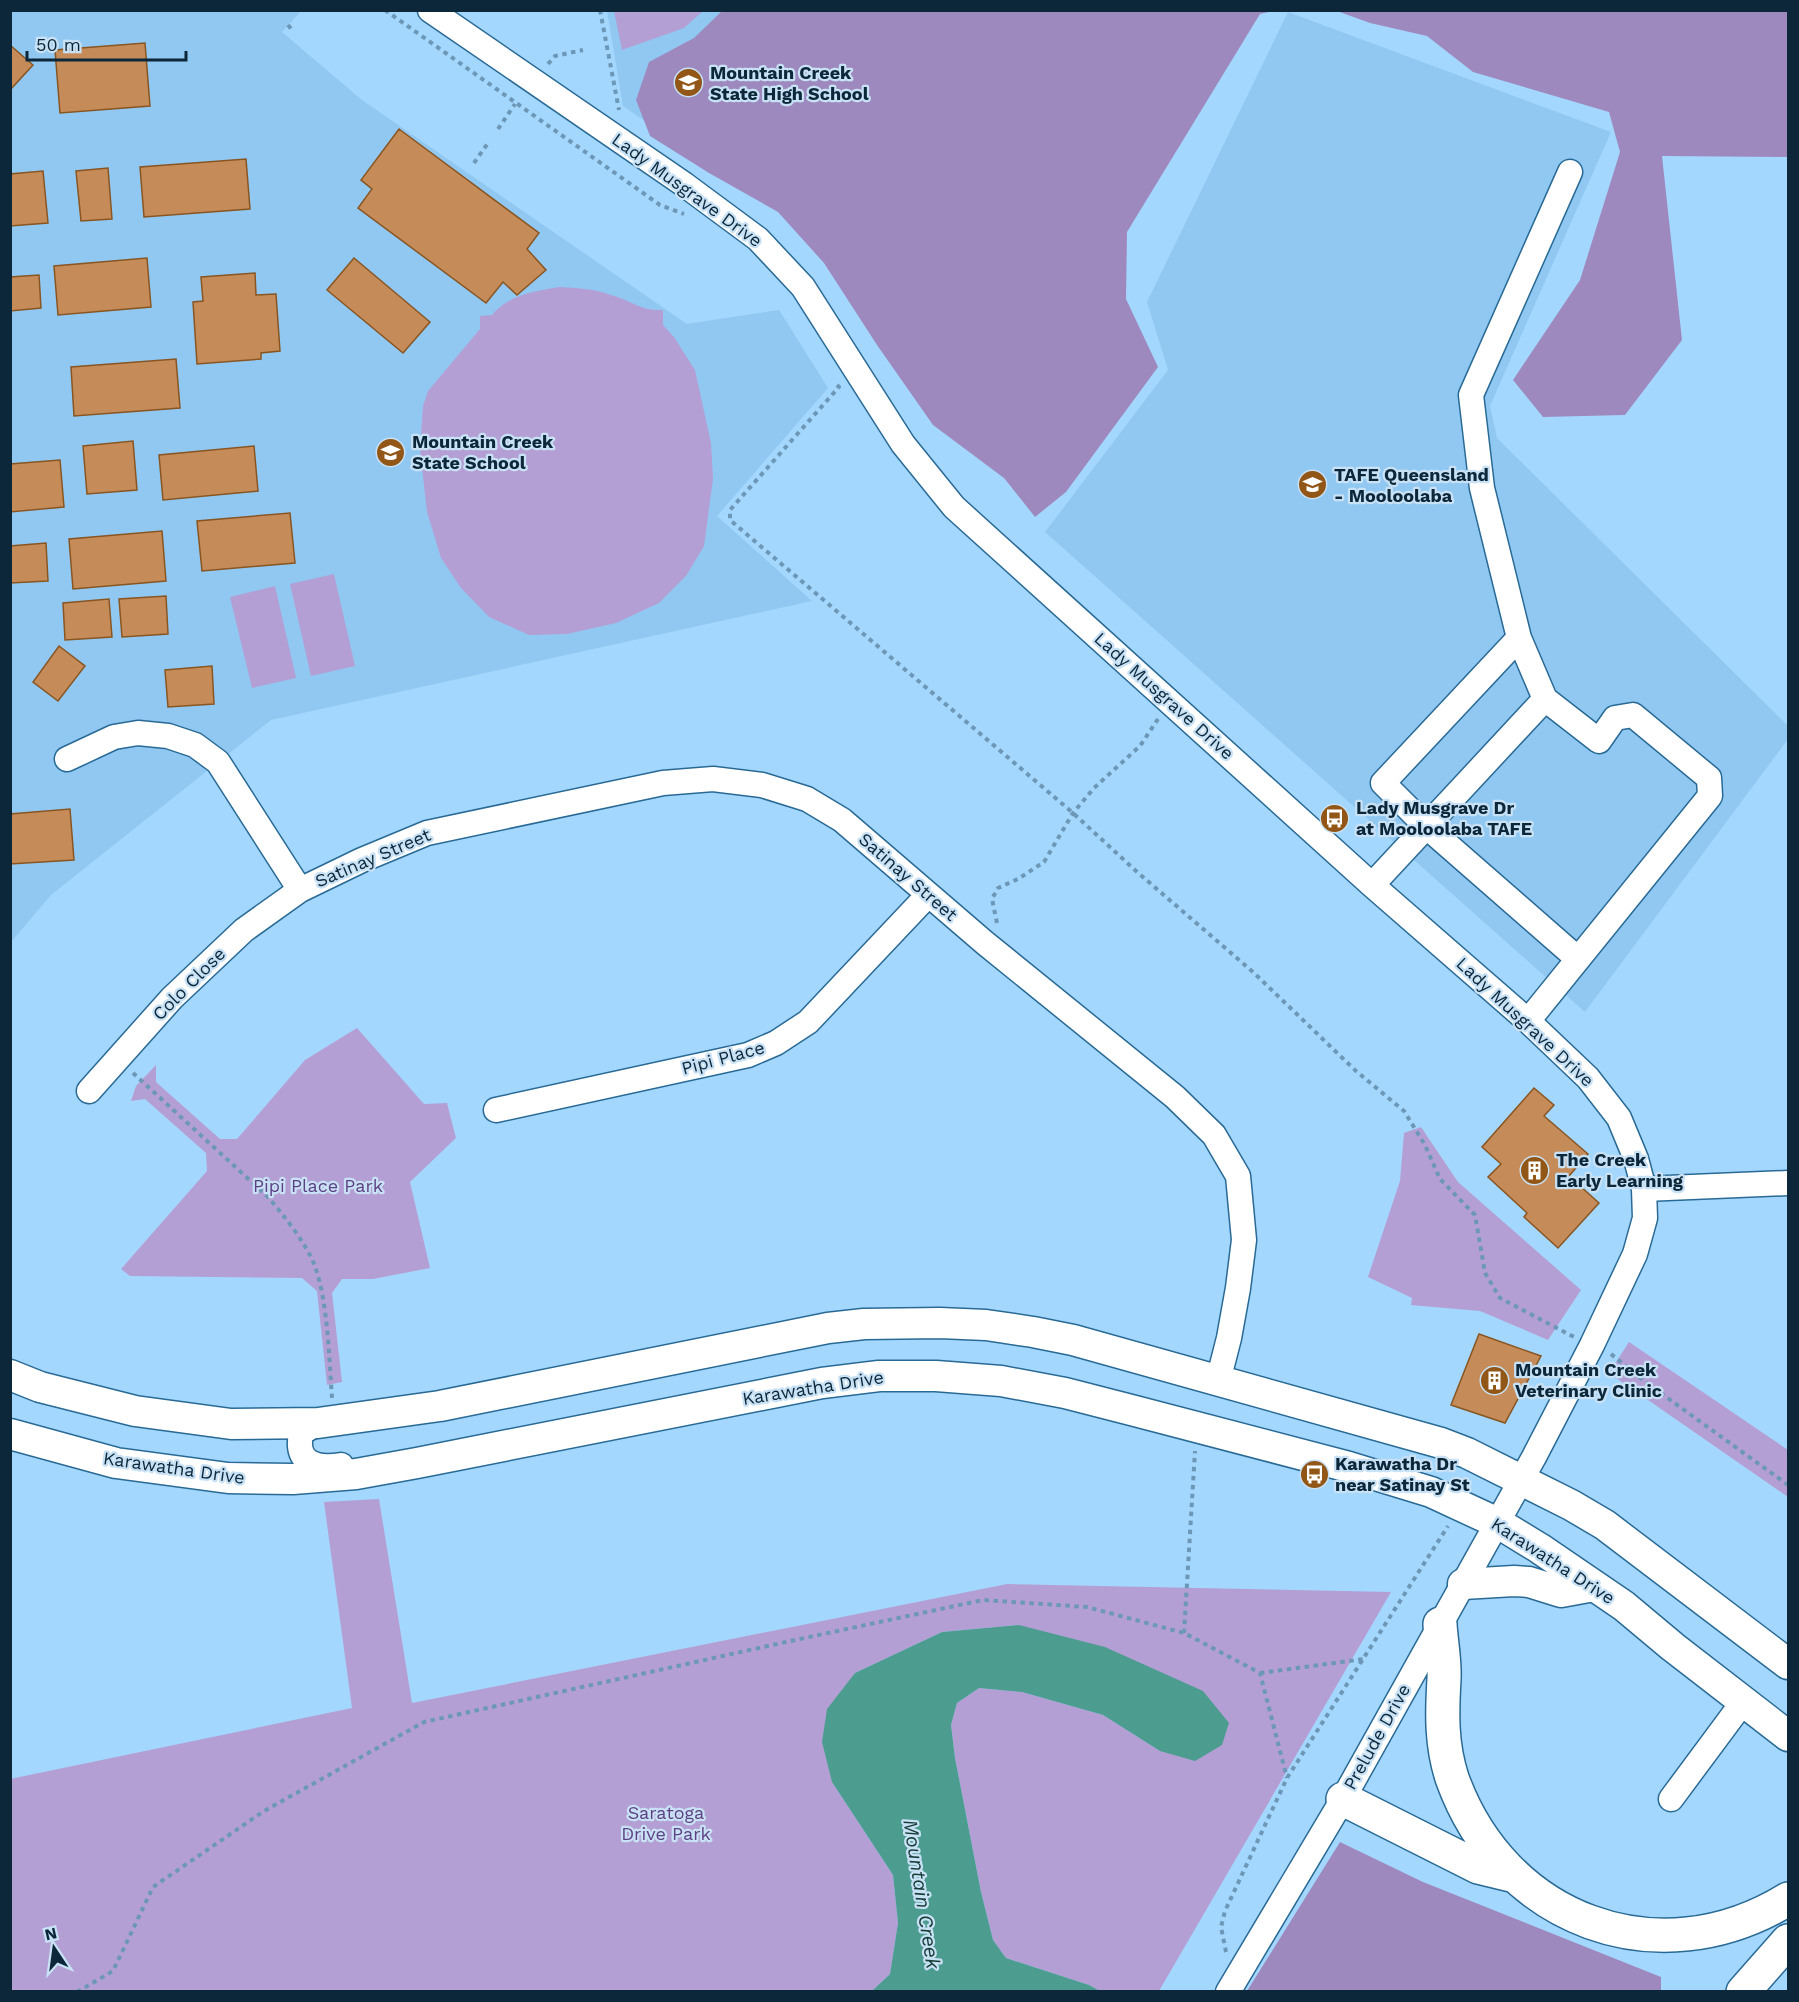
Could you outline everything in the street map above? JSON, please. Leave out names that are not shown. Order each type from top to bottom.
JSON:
[{"type":"highway","points":[[1440,1624],[1444,1678],[1442,1723],[1452,1776],[1462,1802],[1477,1829],[1515,1876],[1557,1907],[1581,1919],[1602,1927],[1646,1934],[1700,1934],[1767,1913],[1788,1899]]},
{"type":"highway","points":[[1343,1799],[1478,1867],[1515,1876]]},
{"type":"highway","points":[[1743,1992],[1788,1941]]},
{"type":"main road","points":[[10,1374],[40,1387],[135,1411],[231,1424],[326,1414],[440,1406],[789,1335],[864,1324],[986,1325],[1033,1332],[1073,1340],[1441,1443],[1467,1453],[1605,1525],[1788,1664]]},
{"type":"main road","name":"Karawatha Drive","points":[[10,1434],[116,1463],[228,1478],[293,1479],[345,1475],[417,1463],[822,1383],[879,1376],[936,1376],[1001,1381],[1065,1393],[1360,1470],[1431,1492],[1498,1523],[1624,1606],[1788,1736]]},
{"type":"main road","points":[[1463,1584],[1529,1582],[1562,1592],[1594,1586]]},
{"type":"street","name":"Lady Musgrave Drive","points":[[430,10],[686,185],[758,239],[804,287],[903,444],[954,507],[1372,885],[1528,1021],[1588,1078],[1619,1118],[1636,1159],[1644,1189],[1645,1218],[1638,1246],[1592,1345],[1521,1480]]},
{"type":"street","points":[[1528,1021],[1710,796],[1709,778],[1633,714],[1615,718],[1599,741],[1545,699],[1519,638],[1482,488],[1471,395],[1570,172]]},
{"type":"street","points":[[1519,638],[1383,783],[1427,826],[1578,959]]},
{"type":"street","points":[[1372,885],[1545,699]]},
{"type":"street","points":[[67,759],[114,737],[138,733],[183,739],[206,751],[218,762],[300,890]]},
{"type":"street","name":"Satinay Street","points":[[300,890],[362,860],[427,833],[663,783],[713,779],[762,785],[807,799],[842,820],[928,896],[1175,1097],[1214,1135],[1238,1176],[1244,1240],[1229,1338],[1218,1381]]},
{"type":"street","name":"Colo Close","points":[[89,1091],[172,998],[244,930],[300,890]]},
{"type":"street","name":"Pipi Place","points":[[496,1110],[748,1055],[776,1043],[808,1022],[928,896]]},
{"type":"street","points":[[1644,1189],[1788,1183]]},
{"type":"street","points":[[326,1414],[301,1433],[302,1454],[306,1460],[317,1466],[383,1459],[417,1463]]},
{"type":"street","name":"Prelude Drive","points":[[1228,1992],[1343,1799],[1521,1480]]},
{"type":"street","points":[[1671,1799],[1743,1702]]},
{"type":"path","points":[[385,10],[660,205],[684,214],[694,221]]},
{"type":"path","points":[[600,10],[619,110]]},
{"type":"path","points":[[288,25],[293,31]]},
{"type":"path","points":[[599,35],[603,29]]},
{"type":"path","points":[[548,64],[555,56],[583,50]]},
{"type":"path","points":[[498,129],[515,104]]},
{"type":"path","points":[[474,163],[488,142]]},
{"type":"path","points":[[832,377],[839,387],[730,510],[730,520],[1073,813],[1253,972],[1356,1071],[1404,1111],[1425,1145],[1440,1179],[1475,1215],[1485,1273],[1500,1298],[1614,1355],[1644,1381],[1788,1485]]},
{"type":"path","points":[[985,943],[999,927],[992,900],[998,888],[1018,879],[1044,861],[1073,813],[1094,788],[1140,746],[1171,701]]},
{"type":"path","points":[[117,1059],[267,1196],[286,1217],[314,1263],[322,1290],[326,1414]]},
{"type":"path","points":[[1184,1633],[1196,1427]]},
{"type":"path","points":[[1226,1955],[1221,1927],[1224,1911],[1287,1778],[1444,1535],[1459,1505]]},
{"type":"path","points":[[76,1992],[112,1971],[153,1887],[264,1811],[424,1722],[983,1600],[1087,1607],[1184,1633],[1260,1673],[1364,1659]]},
{"type":"path","points":[[1260,1673],[1287,1778]]},
{"type":"shaded area","points":[[723,10],[1273,11],[1260,14],[1127,232],[1126,299],[1158,367],[1066,492],[1035,517],[1004,478],[933,425],[877,345],[824,263],[778,212],[650,136],[636,100],[649,62],[694,38]]},
{"type":"shaded area","name":"Mountain Creek State School","points":[[11,11],[301,11],[282,32],[362,100],[687,324],[779,310],[828,388],[717,516],[812,601],[271,720],[51,895],[11,942]]},
{"type":"shaded area","name":"Mountain Creek State High School","points":[[607,11],[823,11],[694,155],[623,106]]},
{"type":"shaded area","points":[[1337,11],[1788,11],[1788,157],[1662,156],[1682,340],[1625,415],[1543,417],[1513,380],[1580,280],[1620,152],[1609,112],[1473,72],[1427,36],[1370,23]]},
{"type":"shaded area","name":"TAFE Queensland - Mooloolaba","points":[[1288,12],[1611,132],[1490,406],[1497,438],[1788,726],[1788,739],[1585,1012],[1045,532],[1168,370],[1147,302]]},
{"type":"shaded area","points":[[1340,1842],[1423,1882],[1661,1977],[1661,1991],[1247,1991]]},
{"type":"green space","points":[[614,10],[703,11],[684,28],[622,50]]},
{"type":"green space","points":[[559,287],[601,292],[643,308],[663,310],[663,325],[674,337],[695,370],[711,443],[713,479],[704,546],[686,576],[659,603],[616,623],[567,634],[529,635],[489,617],[461,588],[441,558],[427,512],[420,449],[423,406],[428,391],[480,329],[480,316],[492,315],[506,302],[522,295]]},
{"type":"green space","points":[[334,574],[355,666],[311,676],[290,584]]},
{"type":"green space","points":[[275,586],[296,678],[252,688],[230,597]]},
{"type":"green space","name":"Pipi Place Park","points":[[357,1028],[424,1104],[447,1103],[456,1138],[410,1182],[430,1268],[373,1279],[342,1279],[332,1293],[342,1382],[327,1385],[317,1291],[302,1278],[130,1276],[121,1269],[207,1171],[206,1153],[145,1099],[131,1101],[136,1086],[156,1065],[156,1082],[220,1139],[237,1139],[305,1060]]},
{"type":"green space","points":[[1421,1127],[1458,1182],[1581,1290],[1548,1340],[1480,1311],[1411,1305],[1412,1298],[1368,1277],[1400,1181],[1404,1133]]},
{"type":"green space","points":[[1629,1342],[1788,1450],[1788,1497],[1609,1373]]},
{"type":"green space","name":"Saratoga Drive Park","points":[[379,1499],[412,1703],[1007,1584],[1391,1592],[1159,1991],[1100,1991],[1089,1985],[1006,1958],[993,1940],[981,1892],[955,1758],[951,1725],[957,1703],[979,1688],[1022,1692],[1103,1715],[1160,1751],[1019,1625],[942,1632],[855,1673],[832,1782],[893,1875],[898,1923],[890,1974],[872,1991],[11,1991],[10,1779],[352,1708],[324,1502]]},
{"type":"water","name":"Mountain Creek","points":[[1019,1625],[1105,1647],[1203,1691],[1229,1723],[1222,1745],[1195,1761],[1160,1751],[1103,1715],[1022,1692],[979,1688],[957,1703],[951,1725],[955,1758],[981,1892],[993,1940],[1006,1958],[1089,1985],[1100,1991],[872,1991],[890,1974],[898,1923],[893,1875],[832,1782],[822,1742],[827,1709],[855,1673],[942,1632]]},
{"type":"building","points":[[145,43],[150,106],[60,113],[55,50]]},
{"type":"building","points":[[10,45],[33,65],[10,90]]},
{"type":"building","points":[[399,129],[539,233],[527,249],[546,270],[517,295],[503,282],[486,303],[358,208],[372,189],[361,180]]},
{"type":"building","points":[[246,159],[250,209],[144,217],[140,167]]},
{"type":"building","points":[[108,168],[112,219],[81,221],[76,171]]},
{"type":"building","points":[[43,171],[48,223],[10,226],[10,174]]},
{"type":"building","points":[[147,258],[151,307],[58,315],[54,266]]},
{"type":"building","points":[[354,258],[430,322],[403,353],[327,290]]},
{"type":"building","points":[[255,273],[256,295],[276,294],[280,351],[261,353],[261,359],[197,364],[193,302],[203,301],[201,277]]},
{"type":"building","points":[[39,275],[41,308],[10,311],[10,277]]},
{"type":"building","points":[[176,359],[180,408],[74,416],[71,367]]},
{"type":"building","points":[[133,441],[137,490],[87,494],[83,446]]},
{"type":"building","points":[[254,446],[258,491],[163,500],[159,455]]},
{"type":"building","points":[[60,460],[64,507],[10,512],[10,464]]},
{"type":"building","points":[[290,513],[295,563],[202,571],[197,521]]},
{"type":"building","points":[[162,531],[166,581],[73,589],[69,539]]},
{"type":"building","points":[[46,543],[48,581],[10,583],[10,546]]},
{"type":"building","points":[[166,596],[168,634],[122,637],[119,599]]},
{"type":"building","points":[[109,599],[112,637],[65,640],[63,603]]},
{"type":"building","points":[[59,646],[85,666],[58,701],[33,682]]},
{"type":"building","points":[[212,666],[214,704],[168,707],[165,670]]},
{"type":"building","points":[[70,809],[74,860],[10,864],[10,814]]},
{"type":"building","name":"The Creek Early Learning","points":[[1534,1088],[1554,1105],[1544,1116],[1588,1154],[1569,1176],[1599,1203],[1558,1248],[1524,1217],[1527,1213],[1488,1177],[1501,1164],[1482,1147]]},
{"type":"building","name":"Mountain Creek Veterinary Clinic","points":[[1479,1334],[1541,1356],[1505,1423],[1451,1405]]},
{"type":"place","name":"Mountain Creek State High School","points":[[689,83]]},
{"type":"place","name":"Mountain Creek State School","points":[[391,452]]},
{"type":"place","name":"TAFE Queensland - Mooloolaba","points":[[1313,485]]},
{"type":"place","name":"Lady Musgrave Dr at Mooloolaba TAFE","points":[[1335,818]]},
{"type":"place","name":"The Creek Early Learning","points":[[1535,1170]]},
{"type":"place","name":"Mountain Creek Veterinary Clinic","points":[[1494,1380]]},
{"type":"place","name":"Karawatha Dr near Satinay St","points":[[1314,1474]]}]
